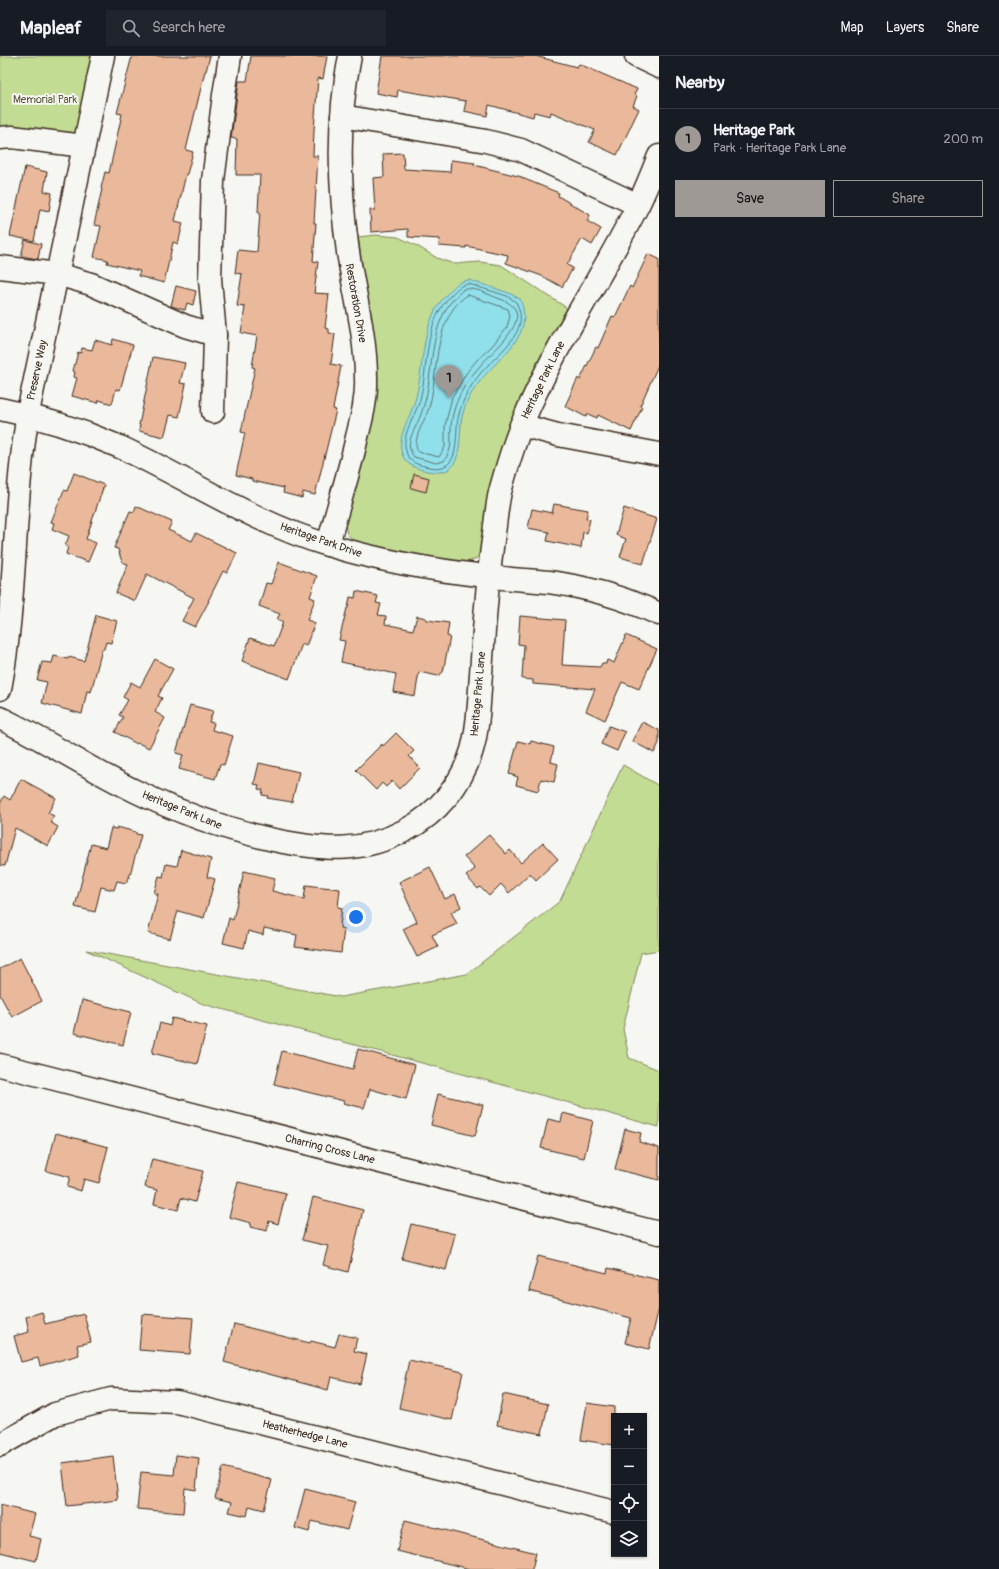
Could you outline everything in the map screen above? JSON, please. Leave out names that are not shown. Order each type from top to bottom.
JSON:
[{"type":"street","name":"Preserve Way","points":[[0,689],[11,616],[16,511],[28,414],[103,56]]},
{"type":"street","points":[[213,412],[215,335],[210,279],[213,181],[230,56]]},
{"type":"street","name":"Restoration Drive","points":[[328,545],[352,458],[365,403],[366,378],[364,346],[348,252],[342,198],[342,116],[350,56]]},
{"type":"street","points":[[636,56],[659,67]]},
{"type":"street","points":[[342,116],[486,141],[521,150],[638,204]]},
{"type":"street","points":[[0,138],[12,137],[84,146]]},
{"type":"street","name":"Heritage Park Lane","points":[[0,718],[132,790],[221,827],[306,847],[340,849],[367,845],[393,837],[421,822],[440,805],[456,784],[471,752],[476,734],[488,577],[500,494],[521,425],[561,342],[638,204],[659,156]]},
{"type":"street","points":[[0,266],[57,274],[91,284],[185,326],[215,335]]},
{"type":"street","name":"Heritage Park Drive","points":[[0,409],[28,414],[70,427],[118,447],[265,521],[328,545],[385,561],[436,570],[488,577],[550,582],[591,590],[659,614]]},
{"type":"street","points":[[521,425],[558,435],[659,454]]},
{"type":"street","name":"Charring Cross Lane","points":[[0,1065],[659,1233]]},
{"type":"street","name":"Heatherhedge Lane","points":[[0,1445],[54,1414],[111,1399],[177,1402],[611,1511]]},
{"type":"green space","name":"Memorial Park","points":[[0,56],[97,56],[78,146],[0,138]]},
{"type":"green space","points":[[376,235],[398,237],[437,258],[454,264],[480,262],[501,265],[567,308],[541,356],[519,406],[481,551],[476,559],[462,564],[416,557],[354,541],[347,534],[345,524],[375,353],[358,237]]},
{"type":"green space","points":[[623,765],[659,786],[659,950],[641,953],[623,1029],[629,1058],[659,1070],[659,1127],[203,1004],[86,950],[341,997],[467,974],[560,901]]},
{"type":"water","points":[[469,280],[509,293],[520,299],[524,312],[523,324],[520,334],[514,344],[481,380],[469,397],[462,417],[460,443],[456,461],[445,471],[425,471],[416,468],[407,462],[402,454],[401,440],[416,397],[425,342],[433,315],[440,303],[453,287],[460,282]]},
{"type":"building","points":[[132,56],[210,56],[186,150],[193,152],[186,174],[175,221],[183,223],[178,244],[173,242],[164,283],[138,276],[140,271],[107,263],[108,260],[94,257],[101,226],[94,225],[105,172],[109,173],[122,114],[117,113]]},
{"type":"building","points":[[251,56],[327,56],[323,79],[318,78],[314,130],[313,156],[318,156],[313,261],[318,262],[314,293],[329,294],[325,328],[329,329],[329,333],[335,334],[331,364],[341,366],[333,409],[336,410],[315,495],[303,492],[302,498],[283,493],[284,488],[252,481],[252,479],[236,475],[245,433],[241,432],[255,368],[252,367],[257,336],[241,333],[245,307],[237,306],[242,274],[235,273],[238,250],[257,252],[260,212],[258,212],[260,175],[236,175],[237,139],[231,138],[239,81],[247,81]]},
{"type":"building","points":[[382,56],[535,56],[577,67],[579,64],[637,89],[634,95],[637,96],[633,106],[639,109],[617,155],[589,142],[595,130],[551,112],[550,116],[534,112],[533,117],[489,105],[487,116],[464,111],[466,101],[398,90],[397,97],[376,93]]},
{"type":"building","points":[[403,153],[404,169],[450,172],[451,160],[475,163],[474,165],[522,177],[559,193],[558,196],[590,215],[587,221],[601,229],[592,245],[582,239],[567,265],[573,268],[562,287],[542,276],[506,263],[508,255],[466,246],[466,248],[439,246],[440,239],[408,237],[408,229],[371,232],[370,210],[375,210],[373,178],[384,177],[383,154]]},
{"type":"building","points":[[25,167],[47,172],[44,191],[52,193],[49,211],[40,209],[34,241],[10,236]]},
{"type":"building","points":[[25,240],[41,244],[38,259],[21,256]]},
{"type":"building","points":[[648,254],[659,259],[659,363],[631,431],[598,415],[597,418],[588,414],[586,417],[565,406],[578,378],[580,380],[596,347],[598,348],[612,316],[615,317],[630,286],[632,288]]},
{"type":"building","points":[[176,286],[196,291],[193,305],[187,303],[185,310],[171,306]]},
{"type":"building","points":[[113,339],[133,345],[120,390],[116,389],[112,404],[99,400],[98,403],[72,396],[77,378],[74,377],[75,372],[73,371],[78,352],[81,353],[82,348],[92,350],[95,340],[112,345]]},
{"type":"building","points":[[153,357],[185,363],[180,383],[186,384],[179,417],[170,415],[164,437],[139,431]]},
{"type":"building","points":[[74,473],[104,485],[86,539],[96,543],[88,562],[66,554],[68,547],[65,546],[69,536],[52,529],[54,523],[51,522],[64,490],[67,491]]},
{"type":"building","points":[[414,474],[429,478],[426,492],[411,488]]},
{"type":"building","points":[[554,504],[588,510],[586,518],[590,519],[587,533],[583,532],[581,548],[547,541],[549,532],[528,528],[532,509],[552,513]]},
{"type":"building","points":[[136,506],[172,522],[168,530],[192,541],[196,533],[237,553],[227,573],[223,571],[195,627],[182,621],[194,598],[147,574],[135,601],[116,593],[128,564],[122,562],[118,549],[114,548],[130,511],[134,512]]},
{"type":"building","points":[[624,508],[657,519],[643,564],[620,557],[626,539],[616,535]]},
{"type":"building","points":[[279,562],[317,576],[310,597],[315,599],[307,620],[315,623],[306,646],[302,644],[289,679],[242,661],[250,638],[274,646],[283,622],[277,619],[280,614],[259,606],[266,583],[271,584]]},
{"type":"building","points":[[356,591],[378,596],[376,603],[381,604],[378,615],[386,616],[385,624],[413,630],[417,616],[426,618],[427,620],[449,623],[447,636],[450,637],[443,672],[438,676],[419,672],[415,696],[393,692],[396,674],[341,662],[345,641],[339,640],[350,597],[355,598]]},
{"type":"building","points":[[96,615],[117,621],[111,643],[106,642],[104,649],[102,649],[91,692],[87,691],[82,714],[42,703],[47,682],[37,680],[42,662],[52,663],[54,656],[68,659],[69,657],[84,661]]},
{"type":"building","points":[[520,616],[565,620],[562,665],[600,667],[602,663],[606,664],[607,660],[614,663],[626,635],[657,649],[639,689],[622,682],[605,720],[586,711],[595,689],[533,684],[533,680],[522,679],[524,645],[518,644]]},
{"type":"building","points":[[155,659],[173,669],[158,696],[162,698],[155,712],[165,718],[149,748],[138,743],[137,744],[115,732],[123,717],[119,715],[128,700],[123,697],[131,682],[140,687]]},
{"type":"building","points":[[190,705],[213,711],[209,722],[214,723],[212,730],[233,736],[224,765],[220,764],[215,779],[179,769],[183,755],[176,753]]},
{"type":"building","points":[[642,722],[659,730],[659,743],[654,753],[632,741]]},
{"type":"building","points":[[609,726],[625,732],[617,751],[601,744]]},
{"type":"building","points":[[396,733],[414,751],[409,756],[420,768],[399,789],[392,781],[386,787],[382,783],[376,790],[356,770],[382,744],[383,746]]},
{"type":"building","points":[[518,741],[530,744],[531,741],[554,747],[551,762],[558,764],[554,782],[541,779],[538,791],[516,785],[518,777],[509,774]]},
{"type":"building","points":[[259,763],[299,772],[292,802],[267,798],[268,796],[262,795],[263,790],[258,789],[259,785],[254,784]]},
{"type":"building","points":[[21,779],[56,798],[48,813],[54,816],[50,822],[58,827],[48,846],[15,828],[5,866],[0,865],[0,804],[4,796],[10,800]]},
{"type":"building","points":[[117,827],[136,832],[136,834],[141,835],[129,878],[126,883],[117,881],[114,890],[101,887],[95,912],[75,907],[91,844],[106,848],[111,828],[117,829]]},
{"type":"building","points":[[489,835],[506,854],[510,850],[521,863],[543,843],[558,859],[536,880],[530,873],[509,893],[501,884],[489,896],[480,887],[478,889],[466,876],[475,869],[464,857]]},
{"type":"building","points":[[181,850],[211,859],[207,877],[215,879],[204,918],[178,911],[170,939],[148,933],[158,894],[154,893],[159,876],[163,877],[166,864],[177,866]]},
{"type":"building","points":[[430,867],[445,899],[455,894],[461,907],[451,912],[457,924],[432,935],[438,947],[417,957],[403,929],[417,922],[399,882]]},
{"type":"building","points":[[244,871],[275,878],[272,891],[304,899],[306,885],[340,889],[338,907],[342,908],[340,928],[344,929],[341,953],[295,947],[297,935],[264,928],[263,935],[248,931],[244,948],[223,943],[229,918],[233,920]]},
{"type":"building","points":[[20,958],[42,1001],[12,1017],[0,995],[0,969]]},
{"type":"building","points":[[82,1000],[131,1012],[123,1045],[74,1033]]},
{"type":"building","points":[[172,1018],[207,1026],[197,1064],[152,1053],[160,1023],[170,1026]]},
{"type":"building","points":[[358,1049],[415,1065],[406,1099],[370,1089],[364,1108],[343,1103],[344,1101],[274,1084],[282,1051],[353,1069]]},
{"type":"building","points":[[438,1094],[483,1105],[475,1136],[431,1125]]},
{"type":"building","points":[[563,1113],[593,1121],[584,1158],[541,1148],[548,1119],[561,1122]]},
{"type":"building","points":[[625,1129],[641,1133],[639,1142],[659,1148],[659,1180],[615,1169]]},
{"type":"building","points":[[56,1133],[108,1147],[99,1183],[84,1179],[81,1191],[67,1187],[70,1177],[46,1171]]},
{"type":"building","points":[[152,1159],[203,1171],[195,1202],[181,1198],[178,1210],[154,1204],[157,1190],[145,1187]]},
{"type":"building","points":[[238,1182],[286,1193],[278,1224],[269,1221],[267,1231],[250,1227],[251,1223],[229,1217]]},
{"type":"building","points":[[313,1197],[363,1210],[348,1272],[323,1265],[328,1246],[302,1240]]},
{"type":"building","points":[[411,1224],[455,1234],[446,1270],[402,1259]]},
{"type":"building","points":[[538,1256],[607,1273],[608,1268],[659,1280],[659,1308],[649,1349],[625,1343],[631,1318],[529,1291]]},
{"type":"building","points":[[42,1312],[45,1324],[84,1314],[91,1342],[77,1345],[79,1355],[40,1366],[38,1358],[21,1362],[14,1336],[29,1332],[26,1317]]},
{"type":"building","points":[[142,1314],[193,1318],[190,1354],[139,1350]]},
{"type":"building","points":[[234,1324],[310,1343],[311,1341],[335,1347],[339,1334],[357,1338],[354,1351],[367,1354],[360,1384],[331,1377],[328,1390],[224,1362]]},
{"type":"building","points":[[409,1360],[463,1372],[452,1420],[399,1408]]},
{"type":"building","points":[[503,1394],[548,1404],[542,1434],[497,1425]]},
{"type":"building","points":[[587,1403],[614,1407],[614,1413],[611,1413],[611,1445],[581,1440]]},
{"type":"building","points":[[176,1455],[199,1458],[196,1490],[185,1488],[183,1513],[137,1509],[141,1472],[174,1475]]},
{"type":"building","points":[[113,1456],[118,1500],[67,1506],[62,1463]]},
{"type":"building","points":[[223,1467],[272,1480],[264,1510],[249,1506],[247,1516],[229,1512],[232,1502],[215,1498]]},
{"type":"building","points":[[305,1489],[355,1502],[347,1530],[312,1521],[309,1532],[295,1528]]},
{"type":"building","points":[[0,1505],[35,1514],[29,1536],[41,1539],[36,1561],[0,1552]]},
{"type":"building","points":[[405,1520],[536,1553],[532,1569],[470,1569],[397,1551]]},
{"type":"place","name":"Heritage Park","points":[[449,398]]}]
